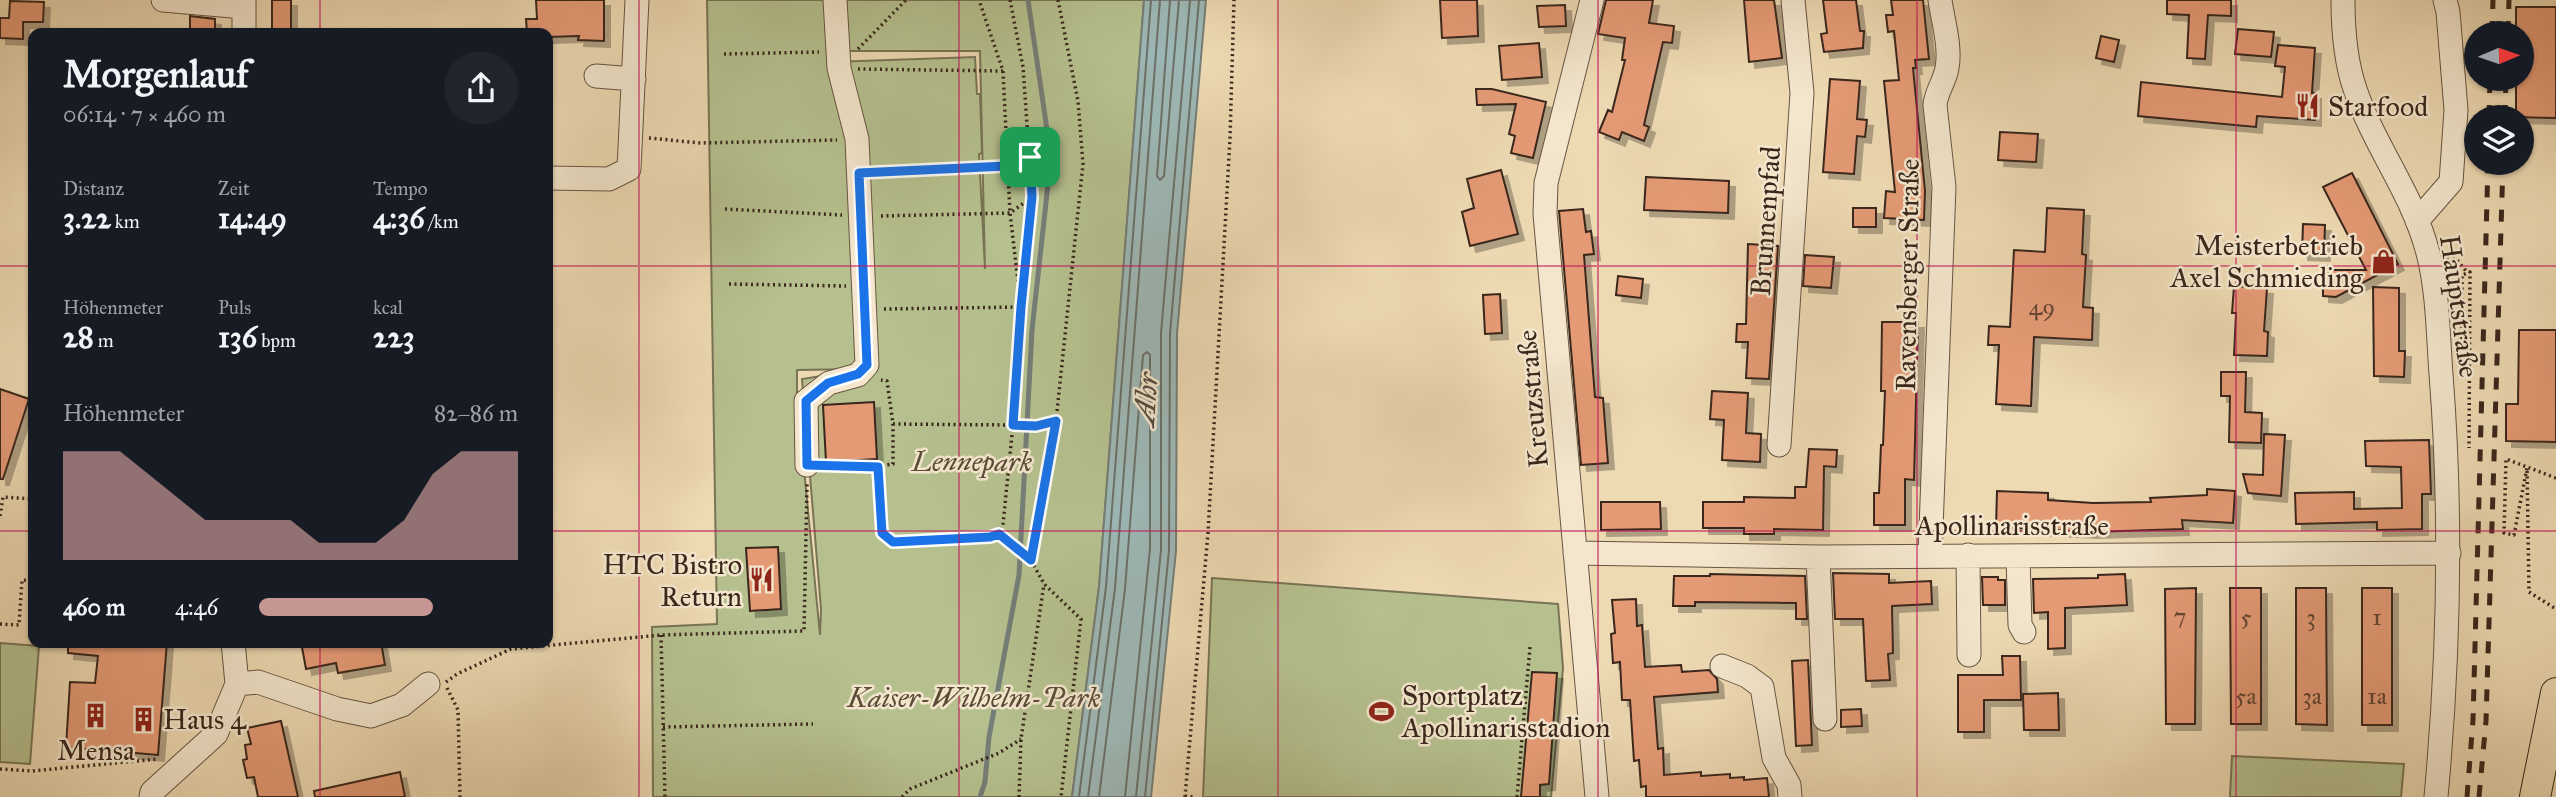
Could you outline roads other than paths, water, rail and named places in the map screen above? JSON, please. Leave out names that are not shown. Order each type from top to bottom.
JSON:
[{"type":"main road","points":[[2535,797],[2556,692]]},
{"type":"street","points":[[163,0],[244,3],[244,28]]},
{"type":"street","points":[[553,178],[610,179],[629,169],[637,0]]},
{"type":"street","points":[[807,465],[806,401],[828,383],[858,374],[867,365],[859,173],[856,139],[839,60],[835,0]]},
{"type":"street","name":"Kreuzstraße","points":[[1592,0],[1546,183],[1545,214],[1597,797]]},
{"type":"street","name":"Brunnenpfad","points":[[1779,445],[1802,93],[1793,0]]},
{"type":"street","name":"Ravensberger Straße","points":[[1930,555],[1944,187],[1935,105],[1936,96],[1947,72],[1948,61],[1940,0]]},
{"type":"street","name":"Hauptstraße","points":[[2343,0],[2346,50],[2355,90],[2417,220],[2428,254],[2436,311],[2447,443],[2449,553],[2436,797]]},
{"type":"street","points":[[2417,220],[2451,182],[2456,110],[2445,0]]},
{"type":"street","points":[[596,76],[634,79]]},
{"type":"street","name":"Apollinarisstraße","points":[[1575,553],[1818,557],[2449,553]]},
{"type":"street","points":[[1968,555],[1969,655]]},
{"type":"street","points":[[2018,556],[2020,625],[2024,632]]},
{"type":"street","points":[[1818,557],[1825,719]]},
{"type":"street","points":[[151,797],[152,792],[216,734],[237,684],[234,648]]},
{"type":"street","points":[[1722,666],[1747,676],[1762,688],[1774,758],[1789,785],[1790,797]]},
{"type":"street","points":[[237,684],[258,682],[337,709],[371,716],[402,705],[437,683]]},
{"type":"water","name":"Ahr","points":[[1144,0],[1206,0],[1177,334],[1176,551],[1151,797],[1072,797],[1099,587]]},
{"type":"waterway","points":[[980,797],[985,782],[989,737],[1019,575],[1032,330],[1051,157],[1028,0]]},
{"type":"railway","points":[[2492,21],[2493,0]]},
{"type":"railway","points":[[2508,21],[2509,0]]},
{"type":"railway","points":[[2489,105],[2490,91]]},
{"type":"railway","points":[[2505,105],[2506,91]]},
{"type":"railway","points":[[2467,797],[2473,720],[2488,175]]},
{"type":"railway","points":[[2479,797],[2486,721],[2503,175]]},
{"type":"place","name":"Starfood","points":[[2308,106]]},
{"type":"place","name":"Meisterbetrieb Axel Schmieding","points":[[2383,261]]},
{"type":"place","name":"HTC Bistro Return","points":[[762,580]]},
{"type":"place","name":"Sportplatz Apollinarisstadion","points":[[1382,711]]},
{"type":"place","name":"Mensa","points":[[96,716]]},
{"type":"place","name":"Haus 4","points":[[143,719]]},
{"type":"park label","name":"Lennepark","points":[[972,461]]},
{"type":"park label","name":"Kaiser-Wilhelm-Park","points":[[974,697]]}]
